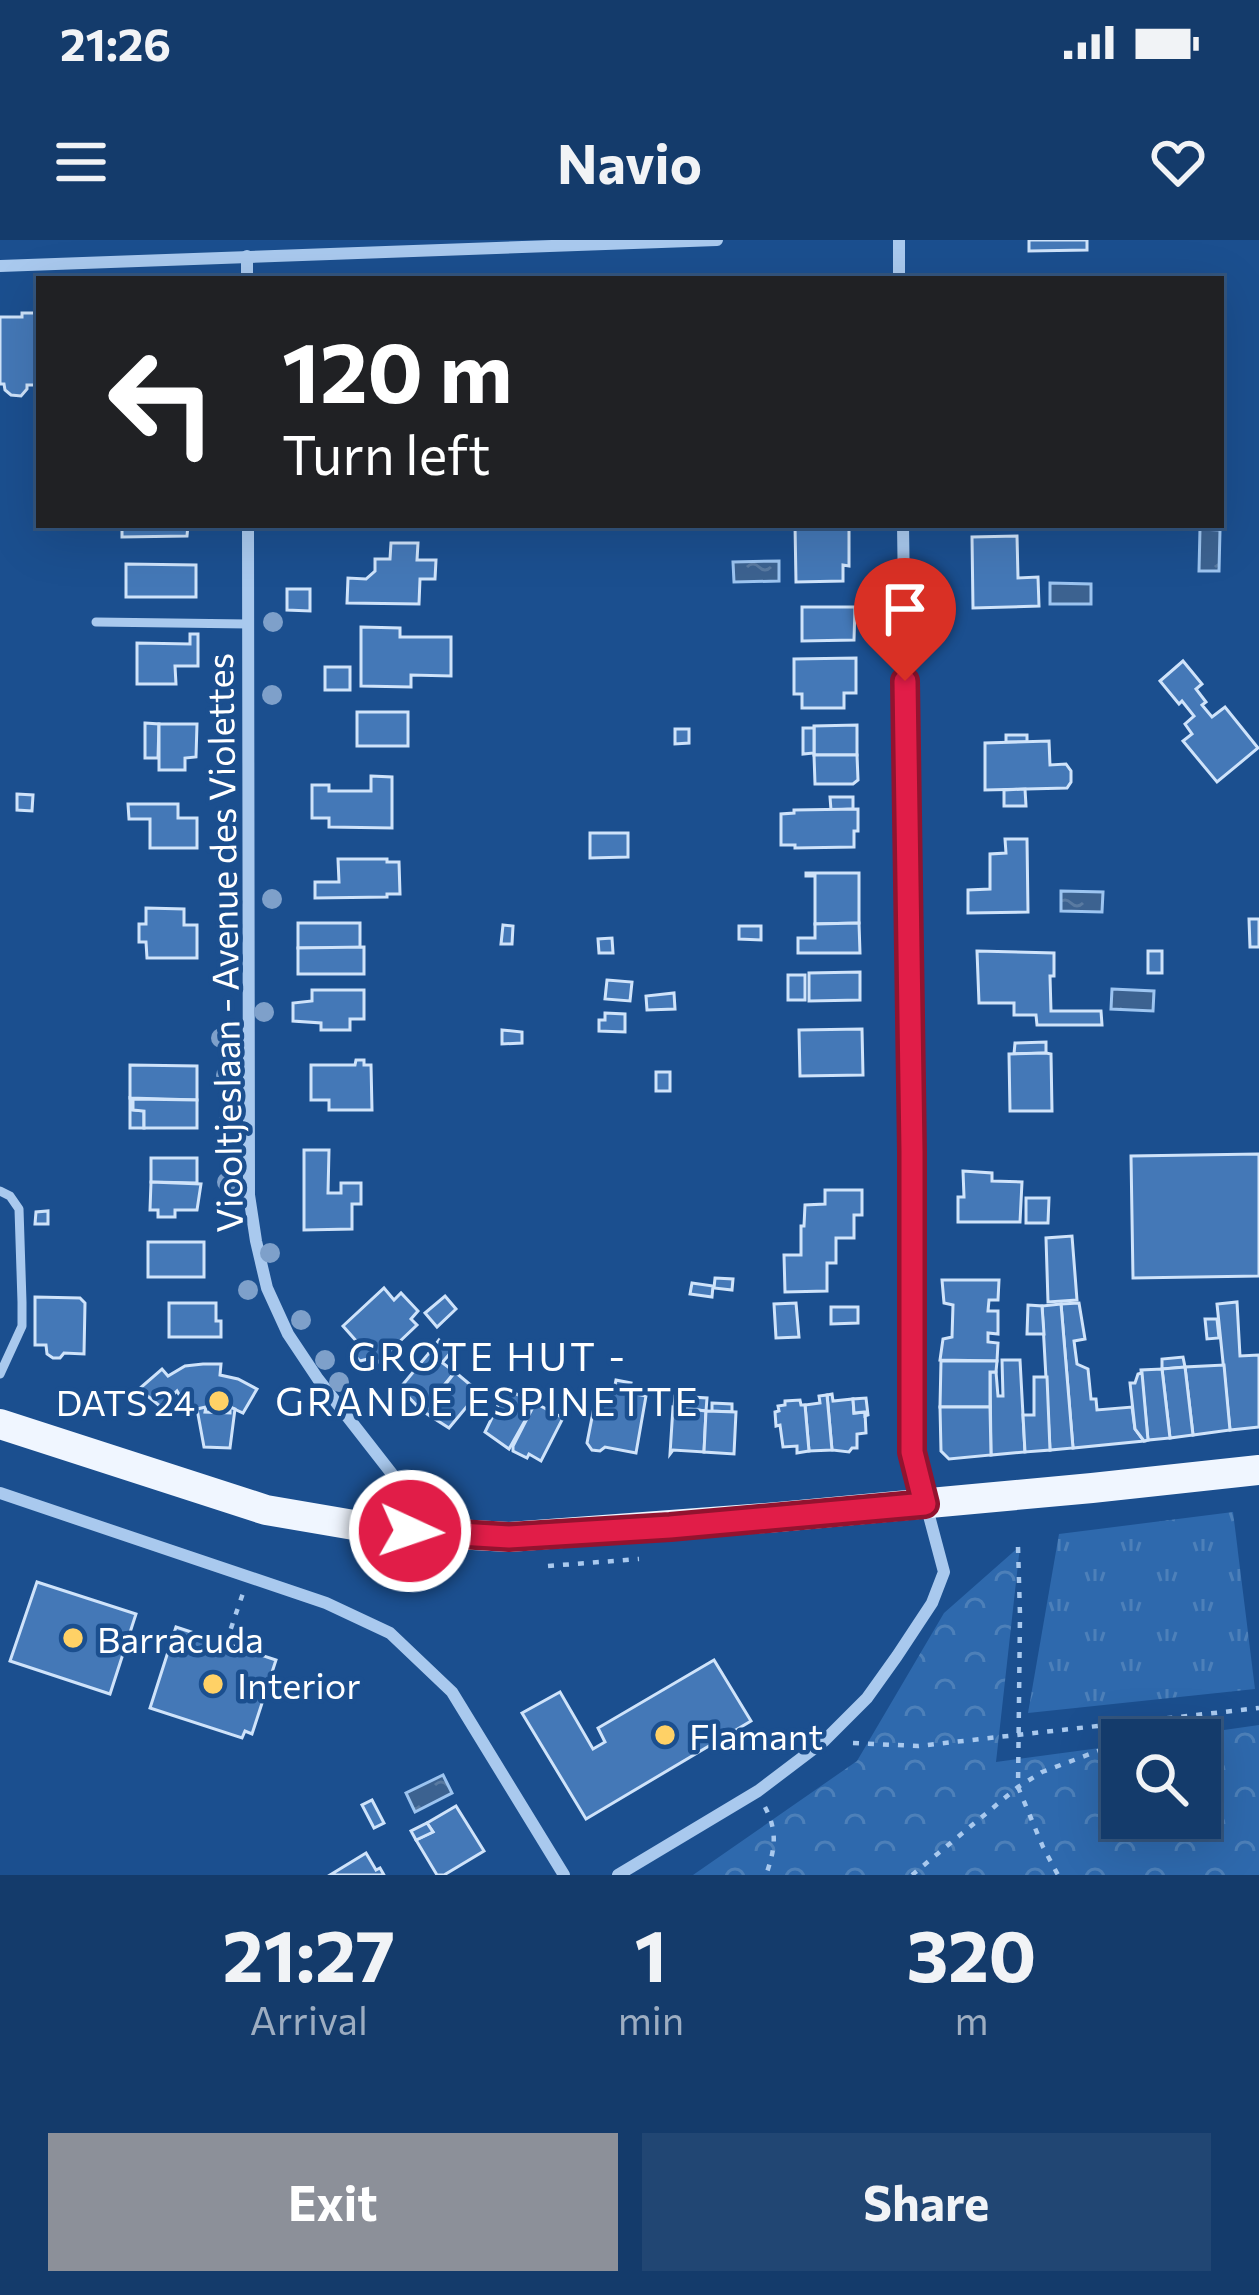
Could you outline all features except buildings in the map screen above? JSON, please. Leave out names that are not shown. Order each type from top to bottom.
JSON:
[{"type":"main road","points":[[0,1424],[266,1510],[382,1529],[509,1537],[670,1527],[1259,1470]]},
{"type":"street","points":[[0,266],[448,245],[717,240]]},
{"type":"street","points":[[898,240],[899,276]]},
{"type":"street","points":[[247,256],[247,276]]},
{"type":"street","name":"Viooltjeslaan - Avenue des Violettes","points":[[248,528],[249,1195],[256,1241],[267,1288],[287,1334],[404,1488],[410,1531]]},
{"type":"street","points":[[618,1875],[758,1791],[824,1742],[867,1697],[932,1603],[944,1572],[912,1452],[903,528]]},
{"type":"street","points":[[0,1493],[326,1603],[390,1633],[461,1705],[564,1875]]},
{"type":"lane","points":[[96,622],[248,624]]},
{"type":"lane","points":[[0,1191],[19,1209],[22,1302],[22,1326],[1,1367]]},
{"type":"path","points":[[1018,1547],[1018,1786],[1058,1875]]},
{"type":"path","points":[[226,1643],[249,1576]]},
{"type":"path","points":[[824,1742],[917,1746],[1259,1708]]},
{"type":"path","points":[[1186,1719],[1200,1714]]},
{"type":"path","points":[[912,1875],[1018,1786],[1101,1750]]},
{"type":"path","points":[[758,1791],[776,1831],[774,1853],[764,1875]]},
{"type":"green space","points":[[1233,1512],[1255,1689],[1028,1713],[1059,1534]]},
{"type":"green space","points":[[1020,1546],[996,1762],[1101,1748],[1101,1839],[1221,1839],[1221,1730],[1259,1725],[1259,1875],[693,1875],[857,1761],[944,1613]]},
{"type":"water","points":[[1200,529],[1220,530],[1219,571],[1199,571]]},
{"type":"water","points":[[779,561],[779,581],[734,582],[733,562]]},
{"type":"water","points":[[1050,583],[1091,584],[1091,604],[1050,604]]},
{"type":"water","points":[[1061,891],[1103,892],[1102,912],[1061,911]]},
{"type":"water","points":[[1112,989],[1154,991],[1153,1011],[1111,1009]]},
{"type":"water","points":[[443,1775],[452,1793],[415,1812],[406,1793]]},
{"type":"place","name":"DATS 24","points":[[219,1401]]},
{"type":"place","name":"Barracuda","points":[[73,1638]]},
{"type":"place","name":"Interior","points":[[213,1684]]},
{"type":"place","name":"Flamant","points":[[665,1735]]},
{"type":"district","name":"GROTE HUT - GRANDE ESPINETTE","points":[[488,1378]]},
{"type":"route","points":[[410,1531],[509,1537],[925,1504],[912,1452],[905,681]]}]
